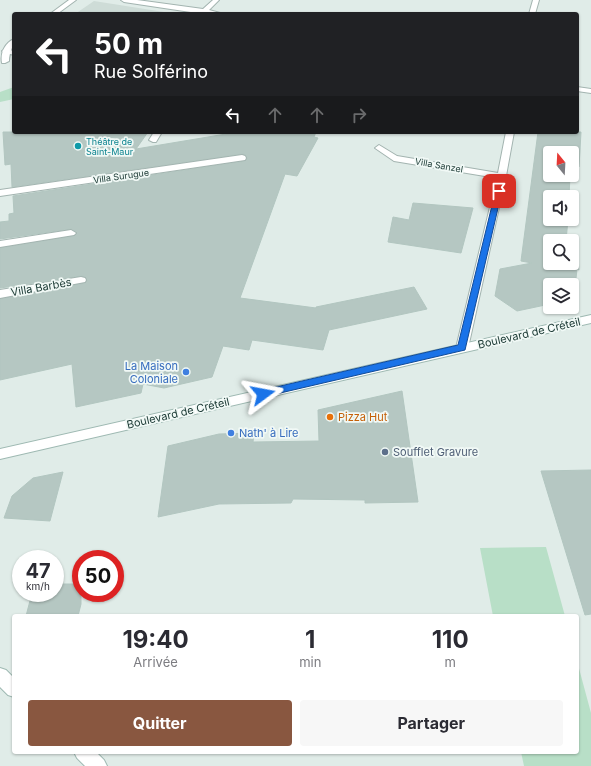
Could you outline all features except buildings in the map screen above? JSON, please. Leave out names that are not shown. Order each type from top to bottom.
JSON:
[{"type":"street","points":[[56,12],[73,0]]},
{"type":"street","points":[[124,0],[204,12],[216,0]]},
{"type":"street","points":[[533,12],[536,0]]},
{"type":"street","points":[[5,61],[3,50],[12,42]]},
{"type":"street","points":[[579,89],[591,91]]},
{"type":"street","points":[[153,140],[157,134]]},
{"type":"street","points":[[462,348],[502,176],[510,134]]},
{"type":"street","name":"Villa Sanzel","points":[[379,148],[394,158],[502,176]]},
{"type":"street","name":"Villa Surugue","points":[[0,194],[242,158]]},
{"type":"street","points":[[0,244],[71,233]]},
{"type":"street","name":"Villa Barbès","points":[[0,294],[81,280]]},
{"type":"street","name":"Boulevard de Créteil","points":[[0,454],[591,319]]},
{"type":"street","points":[[0,676],[12,687]]},
{"type":"street","points":[[85,754],[98,766]]},
{"type":"shaded area","points":[[94,1],[164,12],[78,12]]},
{"type":"green space","points":[[12,88],[12,99],[0,102],[0,92]]},
{"type":"green space","points":[[546,547],[564,614],[493,614],[480,548]]},
{"type":"green space","points":[[579,668],[591,713],[591,766],[524,766],[521,754],[579,754]]},
{"type":"place","name":"Théâtre de Saint-Maur","points":[[78,146]]},
{"type":"place","name":"La Maison Coloniale","points":[[186,372]]},
{"type":"place","name":"Pizza Hut","points":[[330,417]]},
{"type":"place","name":"Nath' à Lire","points":[[231,433]]},
{"type":"place","name":"Soufflet Gravure","points":[[385,452]]},
{"type":"route","points":[[263,394],[462,348],[499,191]]}]
